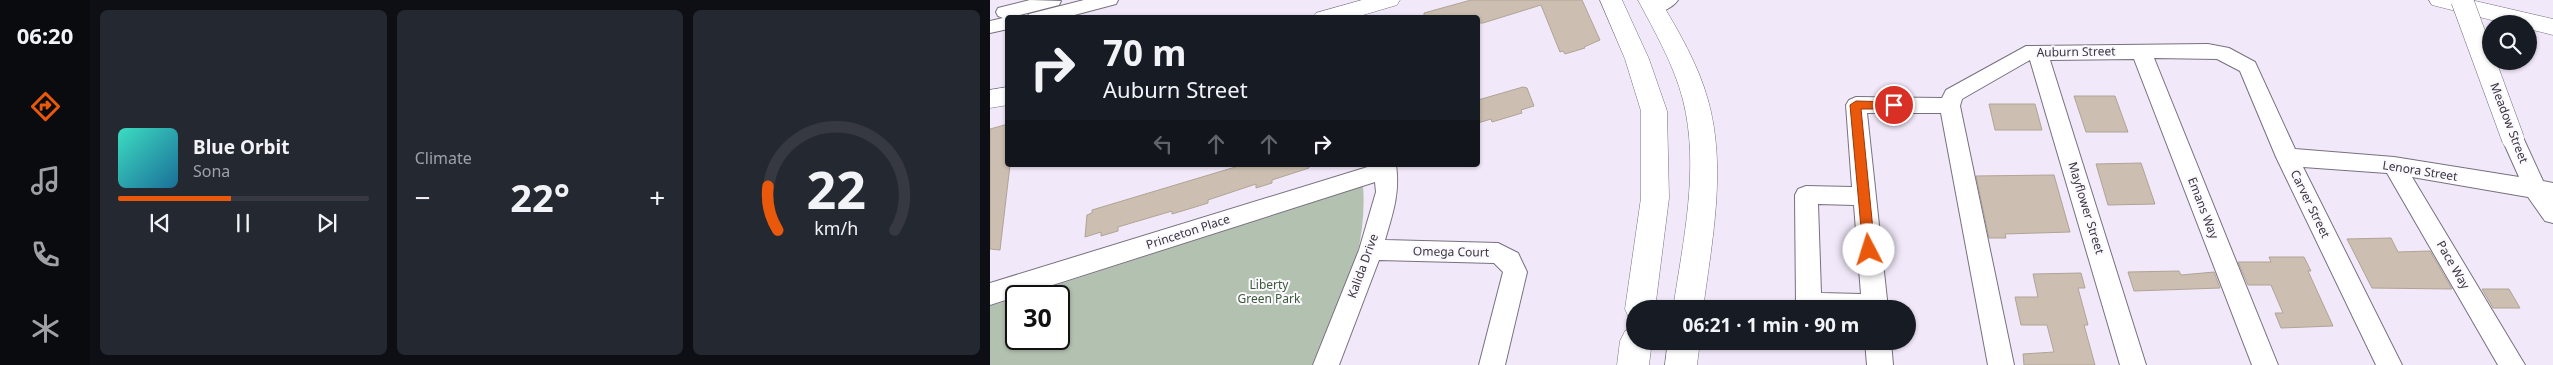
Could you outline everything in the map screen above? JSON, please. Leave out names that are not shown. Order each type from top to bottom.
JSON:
[{"type":"main road","points":[[1349,14],[1389,0]]},
{"type":"main road","points":[[1612,0],[1648,87],[1654,111],[1656,130],[1655,198],[1641,300]]},
{"type":"main road","points":[[2440,0],[2553,27]]},
{"type":"main road","points":[[2474,0],[2553,19]]},
{"type":"main road","points":[[1657,3],[1681,62],[1699,114],[1702,148],[1702,197],[1689,300]]},
{"type":"main road","points":[[990,99],[1005,96]]},
{"type":"main road","points":[[1633,365],[1635,350]]},
{"type":"main road","points":[[1681,365],[1683,350]]},
{"type":"street","points":[[1008,15],[1056,0]]},
{"type":"street","points":[[1045,15],[1083,3],[1109,0]]},
{"type":"street","name":"Meadow Street","points":[[2462,0],[2513,139],[2544,190],[2553,214]]},
{"type":"street","name":"Emans Way","points":[[2141,51],[2265,365]]},
{"type":"street","name":"Auburn Street","points":[[1950,106],[1953,95],[2026,52],[2208,51],[2222,53]]},
{"type":"street","name":"Mayflower Street","points":[[2038,52],[2133,365]]},
{"type":"street","name":"Carver Street","points":[[2222,53],[2248,67],[2286,157],[2389,365]]},
{"type":"street","points":[[1874,300],[1856,105],[1950,106],[2001,365]]},
{"type":"street","name":"Lenora Street","points":[[2286,157],[2394,165],[2544,190]]},
{"type":"street","name":"Pace Way","points":[[2394,165],[2512,365]]},
{"type":"street","name":"Kalida Drive","points":[[1326,365],[1371,250],[1387,192],[1385,168]]},
{"type":"street","name":"Princeton Place","points":[[990,294],[1385,168]]},
{"type":"street","points":[[1809,300],[1806,195],[1864,196]]},
{"type":"street","name":"Omega Court","points":[[1371,250],[1498,252],[1509,260],[1515,272],[1492,365]]},
{"type":"street","points":[[1879,350],[1880,365]]},
{"type":"green space","name":"Liberty Green Park","points":[[1363,186],[1361,232],[1357,255],[1321,365],[990,365],[990,306],[1005,301],[1005,350],[1070,350],[1070,285],[1056,285]]},
{"type":"building","points":[[1471,0],[1582,0],[1600,40],[1585,48],[1565,54],[1563,51],[1560,52],[1541,5],[1483,23],[1480,23],[1480,15],[1424,15],[1424,13]]},
{"type":"building","points":[[1523,87],[1527,88],[1534,106],[1521,110],[1522,113],[1492,122],[1491,119],[1480,122],[1480,99]]},
{"type":"building","points":[[2074,96],[2115,96],[2128,132],[2086,132]]},
{"type":"building","points":[[1989,104],[2035,104],[2042,130],[1995,130]]},
{"type":"building","points":[[1005,125],[1005,167],[1010,167],[1000,250],[990,249],[990,129]]},
{"type":"building","points":[[2141,163],[2155,204],[2108,205],[2096,164]]},
{"type":"building","points":[[1235,167],[1309,167],[1272,180],[1272,183],[1256,188],[1256,184],[1208,200],[1208,203],[1192,208],[1172,214],[1172,211],[1118,227],[1118,231],[1101,236],[1101,232],[1085,237],[1087,215],[1092,213],[1092,210]]},
{"type":"building","points":[[2054,175],[2070,232],[2005,234],[2006,238],[1989,238],[1976,176]]},
{"type":"building","points":[[2391,238],[2398,252],[2430,251],[2452,289],[2372,288],[2347,239]]},
{"type":"building","points":[[2269,257],[2304,257],[2311,271],[2308,271],[2333,326],[2281,328],[2275,313],[2283,313],[2271,285],[2248,285],[2238,262],[2271,262]]},
{"type":"building","points":[[2179,271],[2181,275],[2214,272],[2220,288],[2134,291],[2128,272]]},
{"type":"building","points":[[2081,273],[2085,288],[2078,288],[2088,325],[2084,325],[2095,365],[2024,365],[2023,354],[2054,352],[2047,325],[2021,325],[2015,297],[2038,297],[2033,274]]},
{"type":"building","points":[[2482,289],[2509,289],[2520,308],[2493,308]]},
{"type":"route","points":[[1869,250],[1856,105],[1894,105]]}]
